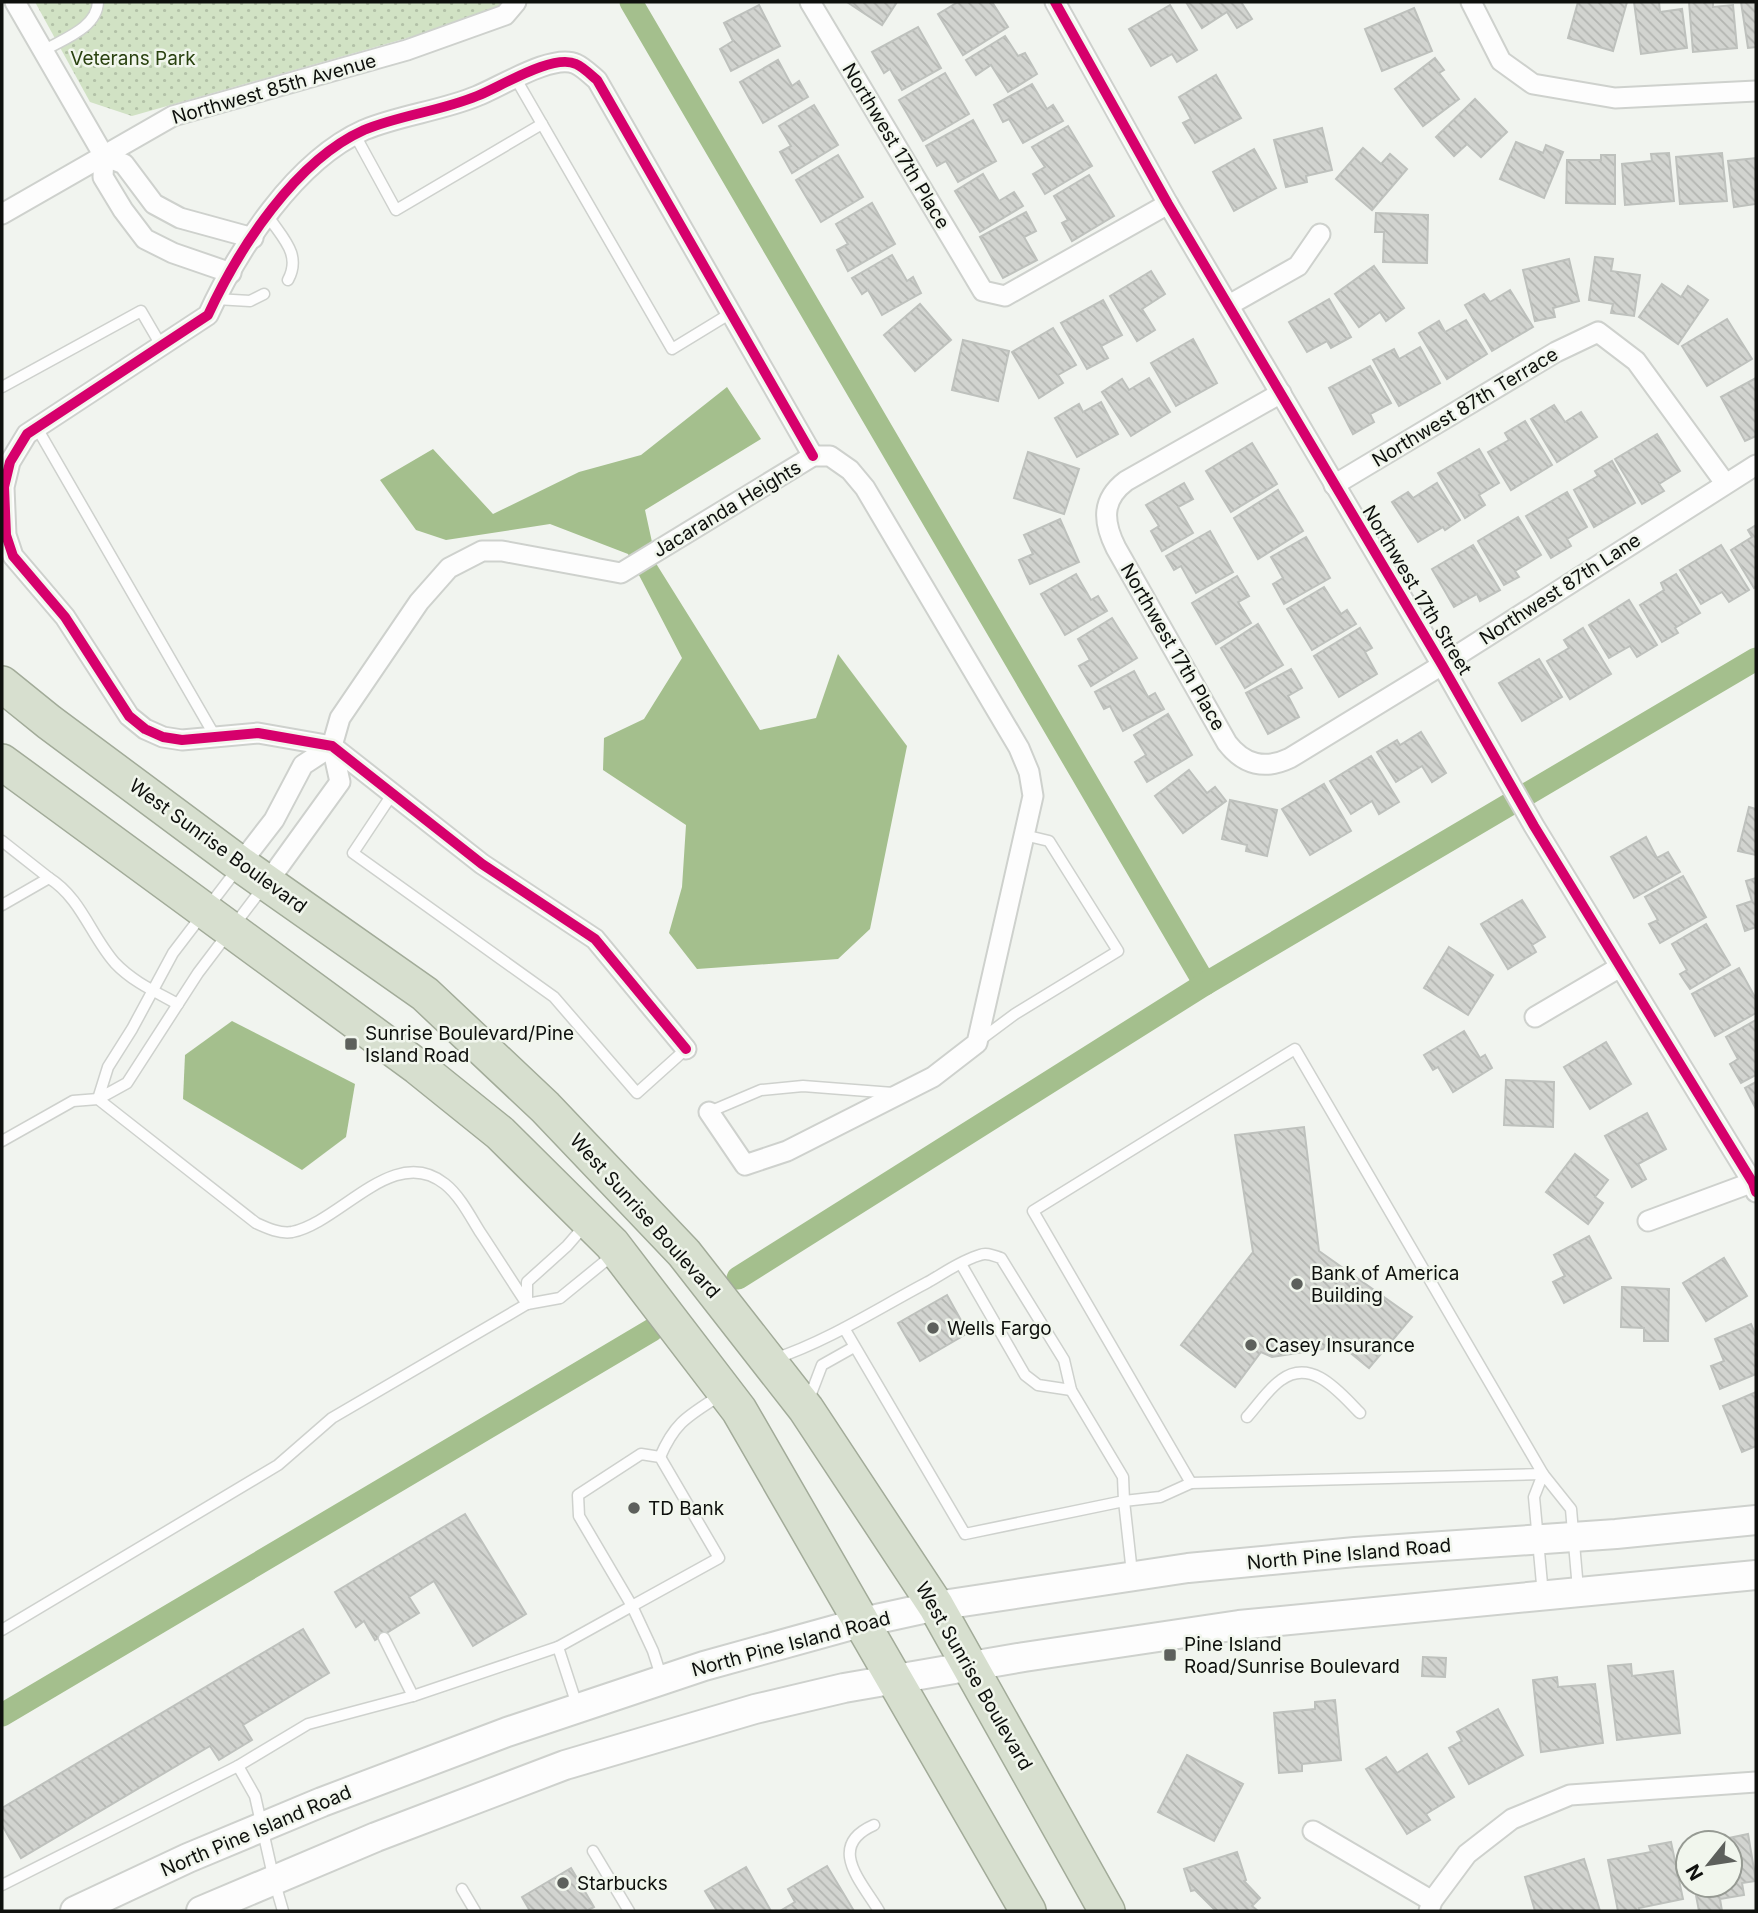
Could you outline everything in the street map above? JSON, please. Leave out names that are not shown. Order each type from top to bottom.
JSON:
[{"type":"highway","name":"West Sunrise Boulevard","points":[[2,684],[253,874],[425,994],[545,1107],[684,1253],[806,1409],[936,1606],[1107,1911]]},
{"type":"highway","points":[[2,762],[418,1067],[500,1133],[623,1259],[739,1410],[1028,1911]]},
{"type":"main road","name":"North Pine Island Road","points":[[75,1911],[188,1858],[334,1798],[507,1732],[773,1646],[863,1622],[936,1606],[1188,1568],[1756,1520]]},
{"type":"main road","points":[[201,1911],[376,1837],[565,1765],[755,1709],[844,1688],[1239,1625],[1756,1575]]},
{"type":"street","points":[[15,2],[104,156],[103,177],[145,239],[173,253],[231,273]]},
{"type":"street","name":"Northwest 85th Avenue","points":[[4,208],[104,156],[173,116],[407,50],[505,15],[516,2]]},
{"type":"street","name":"Northwest 17th Place","points":[[810,2],[983,291],[1005,296],[1168,204]]},
{"type":"street","points":[[1471,2],[1501,61],[1533,84],[1615,99],[1756,91]]},
{"type":"street","name":"Northwest 17th Street","points":[[1058,3],[1168,204],[1443,665],[1534,826],[1755,1185]]},
{"type":"street","points":[[686,1049],[594,939],[482,864],[332,746],[258,733],[181,740],[163,737],[145,729],[129,716],[65,617],[7,563],[4,487],[9,462],[27,434],[208,315],[268,216],[300,176],[346,139],[367,129],[475,97],[555,61],[575,63],[597,80],[813,456]]},
{"type":"street","points":[[104,156],[124,164],[154,204],[180,218],[253,237]]},
{"type":"street","points":[[1228,306],[1298,265],[1320,234]]},
{"type":"street","name":"Northwest 87th Terrace","points":[[1334,485],[1556,352],[1598,332],[1636,361],[1724,484]]},
{"type":"street","name":"Northwest 17th Place","points":[[1251,763],[1227,743],[1111,537],[1105,512],[1110,497],[1120,485],[1281,393]]},
{"type":"street","name":"Jacaranda Heights","points":[[332,746],[340,718],[419,602],[449,568],[482,551],[502,551],[621,573],[813,456],[830,456],[850,470],[865,488],[1019,748],[1029,772],[1033,796],[977,1043]]},
{"type":"street","name":"Northwest 87th Lane","points":[[1251,763],[1271,765],[1290,758],[1443,665],[1756,465]]},
{"type":"street","points":[[253,874],[274,820],[303,765],[332,746]]},
{"type":"street","points":[[253,874],[340,782],[332,746]]},
{"type":"street","points":[[1535,1017],[1620,967]]},
{"type":"street","points":[[709,1112],[745,1165],[787,1151],[933,1077],[977,1043]]},
{"type":"street","points":[[1648,1221],[1755,1185]]},
{"type":"street","points":[[1313,1831],[1430,1906],[1467,1854],[1512,1819],[1570,1795],[1756,1782]]},
{"type":"lane","points":[[43,51],[90,22],[97,15],[98,2]]},
{"type":"lane","points":[[516,79],[672,349],[731,313]]},
{"type":"lane","points":[[355,135],[396,209],[542,124]]},
{"type":"lane","points":[[268,216],[294,257],[293,269],[288,279]]},
{"type":"lane","points":[[216,299],[250,302],[264,294]]},
{"type":"lane","points":[[2,387],[141,311],[162,347]]},
{"type":"lane","points":[[37,428],[216,738]]},
{"type":"lane","points":[[393,793],[353,853],[554,996],[636,1093],[686,1049]]},
{"type":"lane","points":[[977,1043],[1015,1014],[1118,951],[1049,841],[1024,835]]},
{"type":"lane","points":[[2,841],[65,888],[114,961],[131,978],[178,1004]]},
{"type":"lane","points":[[2,1141],[73,1101],[97,1098],[127,1083],[198,973],[219,919],[253,874]]},
{"type":"lane","points":[[97,1098],[108,1067],[173,953],[219,919],[253,874]]},
{"type":"lane","points":[[2,905],[49,878]]},
{"type":"lane","points":[[1191,1483],[1033,1211],[1295,1049],[1543,1474],[1571,1509],[1579,1592]]},
{"type":"lane","points":[[709,1112],[761,1090],[803,1086],[901,1093]]},
{"type":"lane","points":[[97,1098],[256,1223],[270,1229],[290,1233],[299,1230],[402,1172],[424,1173],[445,1184],[461,1202],[527,1304]]},
{"type":"lane","points":[[527,1304],[527,1282],[567,1246],[588,1221]]},
{"type":"lane","points":[[761,1350],[803,1350],[981,1254],[1001,1258],[1064,1360],[1071,1390],[1123,1477],[1132,1577]]},
{"type":"lane","points":[[2,1630],[278,1465],[332,1418],[527,1304],[560,1298],[623,1259]]},
{"type":"lane","points":[[961,1264],[1025,1375],[1038,1385],[1071,1390]]},
{"type":"lane","points":[[844,1328],[965,1534],[1124,1501],[1160,1497],[1191,1483],[1543,1474]]},
{"type":"lane","points":[[806,1409],[813,1383],[822,1365],[854,1347]]},
{"type":"lane","points":[[1247,1417],[1280,1380],[1293,1374],[1309,1372],[1326,1380],[1360,1413]]},
{"type":"lane","points":[[660,1457],[670,1435],[719,1384]]},
{"type":"lane","points":[[660,1457],[641,1454],[578,1495],[579,1516],[632,1606],[663,1680]]},
{"type":"lane","points":[[2,1885],[238,1766],[308,1724],[413,1696],[558,1647],[719,1558],[660,1457]]},
{"type":"lane","points":[[1543,1474],[1534,1497],[1536,1539],[1544,1596]]},
{"type":"lane","points":[[383,1638],[413,1696]]},
{"type":"lane","points":[[558,1647],[578,1709]]},
{"type":"lane","points":[[238,1766],[256,1796],[274,1880],[286,1910]]},
{"type":"lane","points":[[874,1825],[861,1830],[850,1843],[848,1851],[851,1864],[879,1911]]},
{"type":"lane","points":[[593,1851],[629,1911]]},
{"type":"lane","points":[[462,1889],[475,1911]]},
{"type":"green space","name":"Veterans Park","points":[[35,2],[503,2],[460,23],[132,116],[90,102]]},
{"type":"shaded area","points":[[727,387],[761,439],[645,510],[657,565],[760,730],[816,718],[838,654],[907,746],[870,929],[838,959],[697,969],[669,933],[682,887],[686,825],[603,770],[604,738],[644,719],[682,658],[628,554],[550,524],[446,540],[416,530],[380,480],[433,449],[493,514],[579,472],[641,455]]},
{"type":"shaded area","points":[[232,1021],[355,1084],[346,1137],[302,1170],[183,1099],[185,1055]]},
{"type":"building","points":[[847,2],[897,2],[882,25]]},
{"type":"building","points":[[958,2],[992,2],[1008,27],[963,55],[938,14]]},
{"type":"building","points":[[1186,2],[1241,2],[1252,19],[1237,28],[1227,12],[1202,28]]},
{"type":"building","points":[[1578,2],[1627,2],[1613,51],[1568,38]]},
{"type":"building","points":[[1634,2],[1659,2],[1660,12],[1682,9],[1687,48],[1641,54]]},
{"type":"building","points":[[1689,2],[1713,2],[1713,7],[1733,5],[1737,48],[1693,52]]},
{"type":"building","points":[[1741,2],[1756,2],[1756,47],[1748,48]]},
{"type":"building","points":[[759,5],[780,46],[731,71],[720,49],[733,41],[724,23]]},
{"type":"building","points":[[1170,5],[1197,50],[1177,62],[1172,54],[1151,66],[1129,29]]},
{"type":"building","points":[[1414,8],[1432,51],[1382,71],[1365,29]]},
{"type":"building","points":[[918,27],[941,68],[902,90],[890,69],[884,73],[872,52]]},
{"type":"building","points":[[1005,36],[1018,56],[1025,53],[1037,74],[1008,92],[991,65],[976,75],[966,60]]},
{"type":"building","points":[[1435,58],[1444,70],[1439,73],[1459,99],[1423,126],[1395,89]]},
{"type":"building","points":[[778,60],[792,86],[799,81],[808,97],[763,123],[740,82]]},
{"type":"building","points":[[945,73],[969,114],[923,141],[899,100]]},
{"type":"building","points":[[1216,75],[1241,118],[1195,143],[1183,123],[1191,119],[1179,97]]},
{"type":"building","points":[[1032,84],[1047,109],[1053,105],[1063,121],[1023,143],[1009,119],[1003,122],[994,105]]},
{"type":"building","points":[[1475,99],[1507,132],[1481,157],[1467,144],[1454,156],[1436,137]]},
{"type":"building","points":[[814,105],[838,145],[792,173],[780,152],[791,146],[779,126]]},
{"type":"building","points":[[973,120],[996,161],[958,182],[946,161],[937,166],[926,146]]},
{"type":"building","points":[[1068,126],[1092,166],[1045,194],[1033,174],[1045,167],[1032,147]]},
{"type":"building","points":[[1322,128],[1332,170],[1306,176],[1307,182],[1286,187],[1274,140]]},
{"type":"building","points":[[1516,142],[1543,153],[1546,145],[1563,152],[1544,198],[1500,179]]},
{"type":"building","points":[[1363,148],[1381,164],[1390,154],[1407,169],[1372,210],[1336,179]]},
{"type":"building","points":[[1254,149],[1276,188],[1234,211],[1213,172]]},
{"type":"building","points":[[1669,153],[1674,201],[1625,205],[1622,164],[1652,161],[1651,154]]},
{"type":"building","points":[[1722,153],[1727,201],[1680,204],[1676,157]]},
{"type":"building","points":[[838,155],[863,197],[821,222],[796,180]]},
{"type":"building","points":[[1601,155],[1615,155],[1615,204],[1566,203],[1567,160],[1601,160]]},
{"type":"building","points":[[1756,158],[1756,204],[1734,207],[1728,161]]},
{"type":"building","points":[[983,174],[999,201],[1014,192],[1023,206],[980,232],[955,191]]},
{"type":"building","points":[[1089,175],[1114,216],[1072,241],[1062,223],[1068,220],[1054,196]]},
{"type":"building","points":[[872,203],[895,244],[848,271],[837,250],[848,244],[836,224]]},
{"type":"building","points":[[1026,212],[1036,231],[1024,237],[1037,260],[1003,278],[980,237]]},
{"type":"building","points":[[1376,213],[1428,215],[1427,263],[1383,262],[1384,232],[1375,232]]},
{"type":"building","points":[[892,255],[907,281],[913,277],[921,293],[882,315],[868,290],[862,294],[852,278]]},
{"type":"building","points":[[1595,257],[1613,259],[1611,271],[1640,275],[1634,316],[1611,313],[1613,304],[1589,300]]},
{"type":"building","points":[[1569,259],[1579,301],[1553,308],[1555,317],[1535,321],[1523,270]]},
{"type":"building","points":[[1374,266],[1404,308],[1386,321],[1380,312],[1359,327],[1335,294]]},
{"type":"building","points":[[1151,271],[1165,294],[1142,309],[1155,330],[1137,341],[1110,296]]},
{"type":"building","points":[[1662,284],[1681,297],[1688,286],[1708,300],[1678,344],[1639,317]]},
{"type":"building","points":[[1510,290],[1533,327],[1492,351],[1465,305],[1484,294],[1490,302]]},
{"type":"building","points":[[1329,299],[1351,337],[1331,348],[1327,341],[1307,352],[1289,322]]},
{"type":"building","points":[[1103,300],[1122,335],[1101,346],[1108,358],[1087,369],[1061,323]]},
{"type":"building","points":[[920,304],[951,340],[915,371],[884,335]]},
{"type":"building","points":[[1727,319],[1752,359],[1707,386],[1682,346]]},
{"type":"building","points":[[1466,320],[1487,354],[1447,379],[1419,333],[1439,321],[1445,332]]},
{"type":"building","points":[[1053,328],[1076,365],[1058,375],[1063,383],[1039,398],[1012,352]]},
{"type":"building","points":[[1193,339],[1217,383],[1176,406],[1151,363]]},
{"type":"building","points":[[963,340],[1009,351],[998,401],[952,390]]},
{"type":"building","points":[[1420,347],[1440,383],[1399,406],[1373,360],[1394,349],[1399,359]]},
{"type":"building","points":[[1370,366],[1391,403],[1370,414],[1374,422],[1353,434],[1329,388]]},
{"type":"building","points":[[1149,378],[1170,412],[1131,436],[1102,392],[1122,379],[1129,390]]},
{"type":"building","points":[[1756,378],[1756,436],[1745,441],[1721,397]]},
{"type":"building","points":[[1101,402],[1118,434],[1077,457],[1055,418],[1079,404],[1083,412]]},
{"type":"building","points":[[1554,405],[1565,422],[1581,412],[1597,437],[1557,462],[1531,419]]},
{"type":"building","points":[[1525,421],[1552,465],[1511,490],[1488,452],[1509,440],[1505,433]]},
{"type":"building","points":[[1657,434],[1680,471],[1659,484],[1664,491],[1642,504],[1615,459]]},
{"type":"building","points":[[1252,443],[1277,484],[1231,512],[1206,471]]},
{"type":"building","points":[[1479,449],[1499,483],[1479,495],[1485,505],[1465,518],[1438,473]]},
{"type":"building","points":[[1028,452],[1079,469],[1064,514],[1014,498]]},
{"type":"building","points":[[1612,461],[1635,503],[1594,527],[1574,490],[1598,476],[1595,471]]},
{"type":"building","points":[[1184,483],[1193,499],[1178,507],[1193,533],[1162,551],[1151,531],[1159,526],[1146,505]]},
{"type":"building","points":[[1437,483],[1460,520],[1418,542],[1392,502],[1408,492],[1413,498]]},
{"type":"building","points":[[1278,490],[1303,531],[1258,559],[1234,518]]},
{"type":"building","points":[[1567,492],[1587,527],[1567,539],[1571,546],[1551,558],[1526,516]]},
{"type":"building","points":[[1518,517],[1541,555],[1515,571],[1519,577],[1504,585],[1478,541]]},
{"type":"building","points":[[1060,519],[1079,562],[1030,584],[1019,560],[1033,554],[1024,535]]},
{"type":"building","points":[[1756,525],[1754,588],[1731,550],[1752,537],[1748,530]]},
{"type":"building","points":[[1210,531],[1233,572],[1196,593],[1181,566],[1174,570],[1166,556]]},
{"type":"building","points":[[1306,537],[1330,578],[1284,604],[1273,584],[1283,578],[1271,557]]},
{"type":"building","points":[[1473,545],[1500,590],[1480,601],[1477,594],[1454,607],[1432,569]]},
{"type":"building","points":[[1721,545],[1749,590],[1729,602],[1722,592],[1701,604],[1680,570]]},
{"type":"building","points":[[1076,574],[1091,600],[1098,596],[1107,611],[1065,635],[1041,594]]},
{"type":"building","points":[[1676,574],[1700,613],[1675,628],[1678,633],[1662,642],[1640,605],[1664,590],[1661,583]]},
{"type":"building","points":[[1237,576],[1249,596],[1238,602],[1251,623],[1216,644],[1192,603]]},
{"type":"building","points":[[1324,587],[1341,614],[1347,610],[1356,624],[1312,650],[1287,609]]},
{"type":"building","points":[[1629,600],[1657,645],[1637,657],[1630,646],[1609,658],[1589,625]]},
{"type":"building","points":[[1112,618],[1137,658],[1091,686],[1079,666],[1090,660],[1078,639]]},
{"type":"building","points":[[1258,624],[1283,665],[1245,688],[1221,648]]},
{"type":"building","points":[[1360,628],[1372,648],[1365,652],[1377,674],[1339,697],[1314,656]]},
{"type":"building","points":[[1583,628],[1611,674],[1570,699],[1547,661],[1569,648],[1564,640]]},
{"type":"building","points":[[1539,659],[1562,697],[1522,721],[1499,683]]},
{"type":"building","points":[[1291,669],[1302,688],[1288,696],[1299,717],[1268,734],[1246,693]]},
{"type":"building","points":[[1134,671],[1148,697],[1155,693],[1164,709],[1123,731],[1110,706],[1104,709],[1095,692]]},
{"type":"building","points":[[1168,714],[1192,755],[1147,782],[1135,762],[1146,755],[1134,735]]},
{"type":"building","points":[[1421,732],[1446,773],[1432,782],[1422,766],[1396,782],[1377,752],[1397,740],[1400,745]]},
{"type":"building","points":[[1371,756],[1399,802],[1379,814],[1372,801],[1351,814],[1330,781]]},
{"type":"building","points":[[1189,770],[1207,793],[1215,787],[1226,801],[1183,833],[1155,796]]},
{"type":"building","points":[[1324,784],[1351,831],[1310,855],[1282,809]]},
{"type":"building","points":[[1230,800],[1277,810],[1267,856],[1246,851],[1247,845],[1222,839]]},
{"type":"building","points":[[1749,807],[1756,809],[1756,855],[1738,851]]},
{"type":"building","points":[[1646,837],[1657,858],[1668,852],[1680,872],[1634,898],[1611,857]]},
{"type":"building","points":[[1683,876],[1706,917],[1660,943],[1649,924],[1658,920],[1645,897]]},
{"type":"building","points":[[1756,878],[1756,927],[1745,931],[1737,906],[1752,901],[1746,881]]},
{"type":"building","points":[[1522,900],[1545,937],[1532,945],[1536,952],[1508,969],[1481,924]]},
{"type":"building","points":[[1706,924],[1730,965],[1690,989],[1680,974],[1687,970],[1672,944]]},
{"type":"building","points":[[1449,947],[1493,975],[1468,1015],[1424,988]]},
{"type":"building","points":[[1739,968],[1756,999],[1756,1013],[1715,1036],[1692,994]]},
{"type":"building","points":[[1756,1020],[1756,1075],[1741,1083],[1730,1064],[1738,1059],[1726,1037]]},
{"type":"building","points":[[1464,1031],[1480,1058],[1485,1055],[1492,1068],[1453,1092],[1438,1067],[1433,1070],[1424,1055]]},
{"type":"building","points":[[1606,1042],[1631,1084],[1590,1109],[1564,1067]]},
{"type":"building","points":[[1506,1080],[1554,1082],[1553,1127],[1504,1125]]},
{"type":"building","points":[[1756,1082],[1756,1109],[1745,1088]]},
{"type":"building","points":[[1647,1113],[1666,1149],[1638,1164],[1646,1179],[1632,1187],[1605,1136]]},
{"type":"building","name":"Bank of America Building","points":[[1304,1127],[1319,1251],[1412,1317],[1369,1368],[1331,1337],[1323,1349],[1272,1357],[1261,1352],[1235,1387],[1181,1345],[1253,1252],[1235,1135]]},
{"type":"building","points":[[1575,1154],[1608,1180],[1595,1197],[1603,1203],[1588,1224],[1546,1192]]},
{"type":"building","points":[[1589,1236],[1611,1278],[1564,1303],[1553,1282],[1565,1276],[1554,1255]]},
{"type":"building","points":[[1724,1258],[1747,1296],[1706,1321],[1683,1283]]},
{"type":"building","points":[[1622,1287],[1669,1289],[1668,1341],[1644,1341],[1644,1328],[1621,1327]]},
{"type":"building","name":"Wells Fargo","points":[[947,1295],[968,1333],[920,1361],[898,1323]]},
{"type":"building","points":[[1751,1324],[1756,1336],[1756,1374],[1720,1389],[1711,1366],[1724,1361],[1715,1339]]},
{"type":"building","points":[[1756,1392],[1756,1446],[1742,1452],[1723,1406]]},
{"type":"building","points":[[465,1514],[526,1614],[473,1646],[434,1581],[409,1597],[419,1613],[375,1640],[364,1621],[356,1627],[335,1592]]},
{"type":"building","points":[[303,1629],[329,1673],[243,1725],[252,1740],[219,1760],[210,1746],[21,1858],[2,1825],[2,1808]]},
{"type":"building","points":[[1423,1657],[1446,1658],[1445,1677],[1422,1676]]},
{"type":"building","points":[[1631,1664],[1632,1676],[1673,1671],[1680,1733],[1617,1740],[1608,1666]]},
{"type":"building","points":[[1557,1677],[1558,1687],[1595,1684],[1603,1743],[1541,1752],[1533,1680]]},
{"type":"building","points":[[1335,1700],[1341,1760],[1302,1764],[1302,1771],[1279,1773],[1274,1713],[1315,1709],[1315,1702]]},
{"type":"building","points":[[1498,1709],[1523,1755],[1469,1784],[1449,1748],[1462,1741],[1457,1732]]},
{"type":"building","points":[[1427,1754],[1454,1797],[1426,1814],[1430,1820],[1407,1834],[1366,1769],[1386,1757],[1397,1773]]},
{"type":"building","points":[[1187,1755],[1243,1784],[1214,1841],[1158,1812]]},
{"type":"building","points":[[1748,1834],[1756,1881],[1744,1883],[1744,1835]]},
{"type":"building","points":[[1671,1842],[1674,1856],[1674,1899],[1683,1899],[1639,1908],[1639,1911],[1618,1911],[1608,1860],[1651,1852],[1649,1846]]},
{"type":"building","points":[[1237,1852],[1246,1880],[1244,1881],[1260,1898],[1252,1906],[1258,1911],[1216,1911],[1195,1890],[1191,1891],[1184,1869]]},
{"type":"building","points":[[1584,1859],[1600,1911],[1535,1911],[1525,1877]]},
{"type":"building","points":[[827,1866],[854,1911],[780,1911],[795,1902],[788,1889]]},
{"type":"building","points":[[746,1867],[771,1911],[717,1911],[705,1891]]},
{"type":"building","name":"Starbucks","points":[[571,1868],[594,1907],[586,1911],[530,1911],[522,1897]]},
{"type":"building","points":[[1697,1899],[1720,1899],[1722,1911],[1699,1911]]},
{"type":"waterway","points":[[631,2],[1205,984]]},
{"type":"waterway","points":[[738,1278],[1205,984],[1756,659]]},
{"type":"waterway","points":[[2,1715],[652,1330]]},
{"type":"cycle path","points":[[1055,2],[1168,204],[1442,665],[1534,826],[1753,1183],[1756,1192]]},
{"type":"cycle path","points":[[686,1049],[595,939],[482,864],[332,746],[258,733],[182,740],[163,737],[145,729],[129,716],[65,617],[13,556],[6,535],[4,487],[10,462],[27,434],[208,315],[236,262],[272,209],[292,184],[339,144],[364,130],[463,101],[526,72],[566,62],[579,65],[597,80],[813,456]]},
{"type":"place","name":"Sunrise Boulevard/Pine Island Road","points":[[351,1044]]},
{"type":"place","name":"Bank of America Building","points":[[1297,1284]]},
{"type":"place","name":"Wells Fargo","points":[[933,1328]]},
{"type":"place","name":"Casey Insurance","points":[[1251,1345]]},
{"type":"place","name":"TD Bank","points":[[634,1508]]},
{"type":"place","name":"Pine Island Road/Sunrise Boulevard","points":[[1170,1655]]},
{"type":"place","name":"Starbucks","points":[[563,1883]]}]
